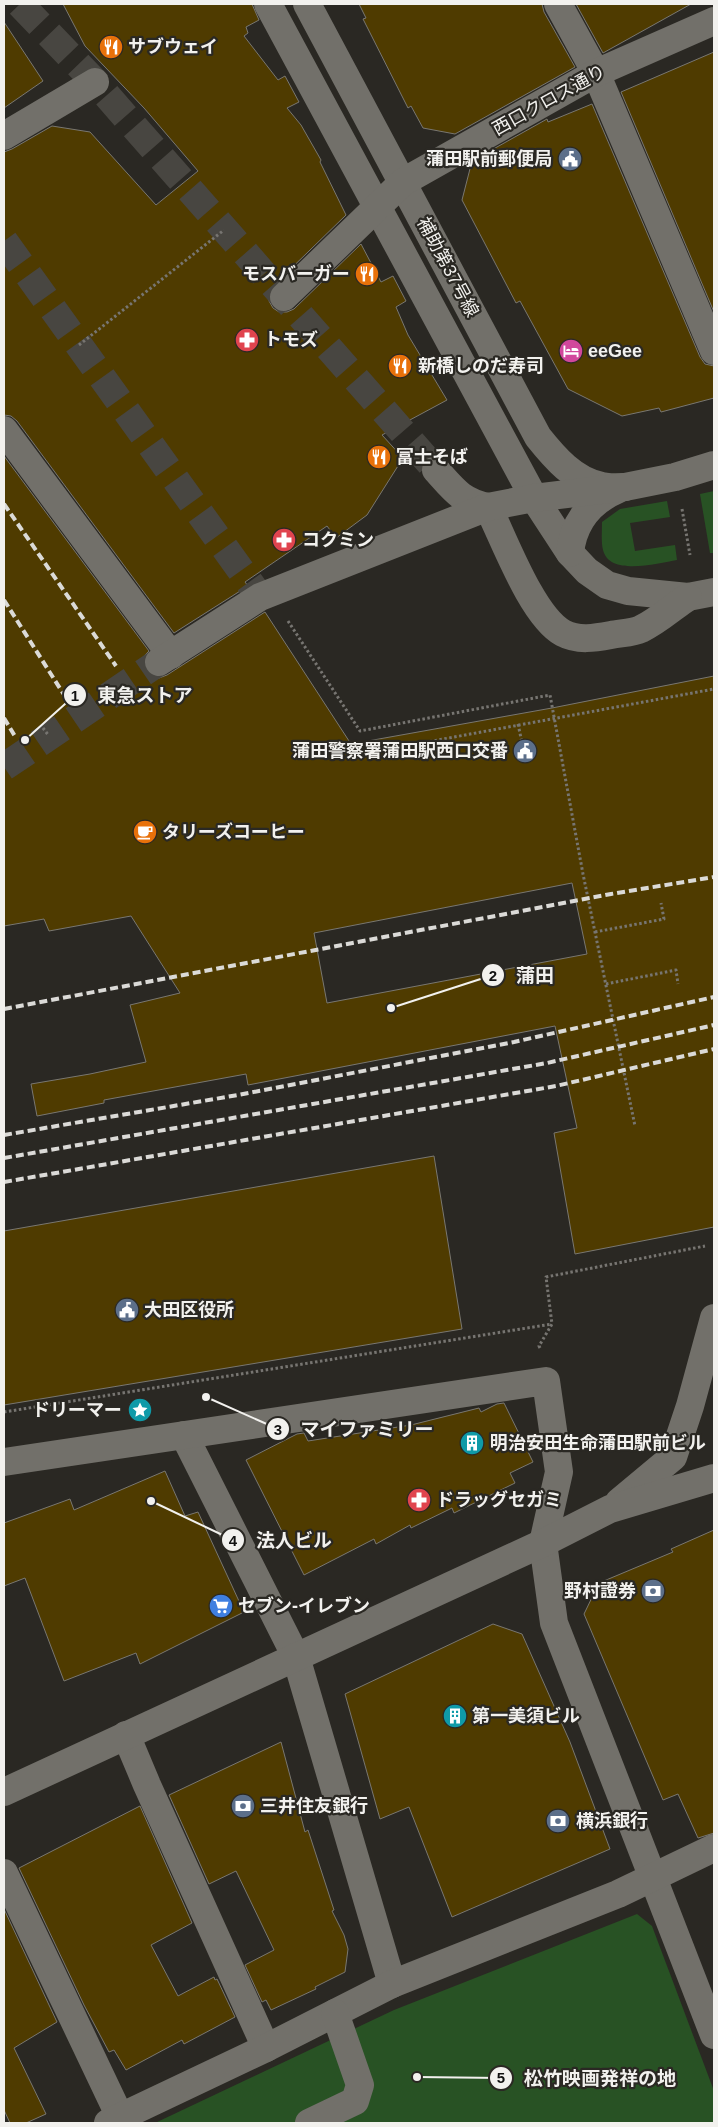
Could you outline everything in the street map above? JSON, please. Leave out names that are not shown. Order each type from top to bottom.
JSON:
[{"type":"street","name":"補助第37号線","points":[[268,4],[534,498],[570,553],[606,585],[628,591],[701,594]]},
{"type":"street","name":"補助第37号線","points":[[307,4],[538,436],[555,459],[578,477],[601,486],[625,487]]},
{"type":"street","points":[[558,4],[596,73],[714,351]]},
{"type":"street","name":"西口クロス通り","points":[[284,297],[402,182],[596,73],[714,21]]},
{"type":"street","points":[[4,136],[95,82]]},
{"type":"street","points":[[4,430],[165,659],[260,597],[488,507],[534,498],[625,487],[675,477],[714,465]]},
{"type":"street","points":[[436,470],[460,495],[472,503],[488,507]]},
{"type":"street","points":[[570,553],[575,530],[585,512],[604,497],[625,487]]},
{"type":"street","points":[[488,507],[516,567],[543,615],[553,626],[565,634],[579,638],[595,638],[640,630],[701,594]]},
{"type":"street","points":[[610,1509],[673,1457],[690,1406],[714,1318]]},
{"type":"street","points":[[4,1462],[546,1381],[559,1472],[543,1542],[554,1623],[714,2035]]},
{"type":"street","points":[[184,1435],[296,1657],[392,1984]]},
{"type":"street","points":[[4,1792],[543,1542],[610,1509],[714,1478]]},
{"type":"street","points":[[126,1735],[146,1785],[266,2048]]},
{"type":"street","points":[[4,1873],[114,2120],[266,2048],[392,1984],[618,1894],[714,1848]]},
{"type":"street","points":[[309,2123],[355,2101],[360,2085],[335,2013]]},
{"type":"path","points":[[78,345],[224,230]]},
{"type":"path","points":[[681,507],[690,555]]},
{"type":"path","points":[[285,616],[360,731],[550,695],[583,874],[635,1126]]},
{"type":"path","points":[[346,757],[714,689]]},
{"type":"path","points":[[518,724],[524,752]]},
{"type":"path","points":[[43,728],[49,736]]},
{"type":"path","points":[[595,932],[664,919],[661,903]]},
{"type":"path","points":[[606,984],[676,970],[678,984]]},
{"type":"path","points":[[540,1346],[552,1324],[546,1277],[705,1246]]},
{"type":"path","points":[[4,1412],[552,1324]]},
{"type":"green space","points":[[714,491],[714,553],[710,553],[700,494]]},
{"type":"green space","points":[[667,501],[670,517],[630,523],[635,551],[675,545],[677,560],[647,565],[624,566],[607,558],[602,547],[602,522],[620,509]]},
{"type":"green space","points":[[637,1914],[652,1926],[714,2091],[714,2123],[155,2123],[394,2010]]},
{"type":"building","points":[[63,4],[252,4],[259,20],[246,27],[248,33],[244,36],[278,80],[285,76],[299,102],[287,108],[301,125],[321,160],[320,162],[346,215],[273,286],[269,293],[269,301],[273,308],[279,312],[287,312],[294,309],[361,244],[381,282],[393,276],[406,301],[396,307],[408,335],[447,400],[382,435],[403,458],[367,515],[336,538],[327,526],[245,582],[248,586],[174,633],[17,421],[11,416],[4,415],[4,152],[52,126],[90,132],[156,205],[198,171],[144,108],[85,46]]},
{"type":"building","points":[[359,4],[542,4],[544,12],[575,67],[455,134],[423,128],[411,106],[408,108],[363,19],[366,18]]},
{"type":"building","points":[[576,4],[691,4],[603,53]]},
{"type":"building","points":[[4,22],[43,81],[4,108]]},
{"type":"building","points":[[714,52],[714,312],[621,92]]},
{"type":"building","points":[[592,104],[700,357],[705,364],[714,366],[714,398],[661,412],[659,408],[622,416],[568,389],[520,301],[516,303],[462,200],[472,161],[547,119],[548,122]]},
{"type":"building","points":[[4,456],[149,651],[145,655],[143,663],[151,676],[159,678],[167,675],[265,612],[351,744],[552,708],[714,676],[714,1227],[575,1254],[554,1133],[577,1128],[555,1026],[248,1085],[246,1074],[104,1100],[104,1103],[37,1116],[31,1084],[146,1062],[130,1005],[180,993],[131,916],[49,931],[44,919],[4,926]],"holes":[[[572,883],[587,954],[327,1003],[314,933]]]},
{"type":"building","name":"大田区役所","points":[[434,1156],[462,1329],[4,1405],[4,1231]]},
{"type":"building","points":[[504,1403],[533,1462],[510,1473],[515,1483],[454,1513],[452,1508],[411,1528],[410,1525],[376,1544],[374,1539],[304,1575],[246,1460],[297,1434],[304,1433],[308,1441],[411,1425],[479,1408],[481,1412],[497,1404]]},
{"type":"building","points":[[165,1471],[185,1516],[198,1512],[244,1612],[140,1664],[136,1653],[64,1681],[25,1578],[4,1586],[4,1523],[70,1499],[74,1510]]},
{"type":"building","points":[[714,1530],[714,1833],[698,1838],[678,1794],[663,1800],[584,1614],[599,1583],[673,1552],[671,1549]]},
{"type":"building","points":[[493,1624],[522,1634],[570,1742],[610,1849],[452,1917],[409,1807],[380,1819],[345,1694]]},
{"type":"building","points":[[281,1742],[305,1832],[308,1830],[334,1910],[332,1911],[344,1935],[348,1949],[345,1972],[315,1987],[316,1989],[271,2010],[266,2000],[262,2002],[245,1965],[274,1950],[236,1871],[209,1884],[169,1795]]},
{"type":"building","points":[[140,1806],[192,1923],[151,1945],[178,1996],[214,1977],[215,1980],[217,1979],[235,2017],[184,2044],[182,2040],[126,2070],[114,2050],[109,2052],[84,2005],[19,1868]]},
{"type":"building","points":[[4,1909],[57,2022],[14,2048],[46,2114],[26,2123],[10,2123],[4,2110]]},
{"type":"tunnel","points":[[20,4],[95,82],[436,470]]},
{"type":"tunnel","points":[[4,241],[260,597]]},
{"type":"tunnel","points":[[4,767],[159,662]]},
{"type":"railway","points":[[4,504],[116,666]]},
{"type":"railway","points":[[4,600],[68,701]]},
{"type":"railway","points":[[4,718],[16,738]]},
{"type":"railway","points":[[4,1009],[611,894],[714,877]]},
{"type":"railway","points":[[4,1135],[238,1095],[514,1042],[714,997]]},
{"type":"railway","points":[[4,1158],[547,1063],[714,1025]]},
{"type":"railway","points":[[4,1182],[556,1086],[714,1049]]},
{"type":"place","name":"サブウェイ","points":[[111,47]]},
{"type":"place","name":"蒲田駅前郵便局","points":[[570,159]]},
{"type":"place","name":"モスバーガー","points":[[367,274]]},
{"type":"place","name":"トモズ","points":[[247,340]]},
{"type":"place","name":"eeGee","points":[[571,351]]},
{"type":"place","name":"新橋しのだ寿司","points":[[400,366]]},
{"type":"place","name":"富士そば","points":[[379,457]]},
{"type":"place","name":"コクミン","points":[[284,540]]},
{"type":"place","name":"東急ストア","points":[[25,740]]},
{"type":"place","name":"蒲田警察署蒲田駅西口交番","points":[[525,751]]},
{"type":"place","name":"タリーズコーヒー","points":[[145,832]]},
{"type":"place","name":"蒲田","points":[[391,1008]]},
{"type":"place","name":"大田区役所","points":[[127,1310]]},
{"type":"place","name":"マイファミリー","points":[[206,1397]]},
{"type":"place","name":"ドリーマー","points":[[140,1410]]},
{"type":"place","name":"明治安田生命蒲田駅前ビル","points":[[472,1443]]},
{"type":"place","name":"ドラッグセガミ","points":[[419,1500]]},
{"type":"place","name":"法人ビル","points":[[151,1501]]},
{"type":"place","name":"野村證券","points":[[653,1591]]},
{"type":"place","name":"セブン-イレブン","points":[[221,1606]]},
{"type":"place","name":"第一美須ビル","points":[[455,1716]]},
{"type":"place","name":"三井住友銀行","points":[[243,1806]]},
{"type":"place","name":"横浜銀行","points":[[558,1821]]},
{"type":"place","name":"松竹映画発祥の地","points":[[417,2077]]}]
